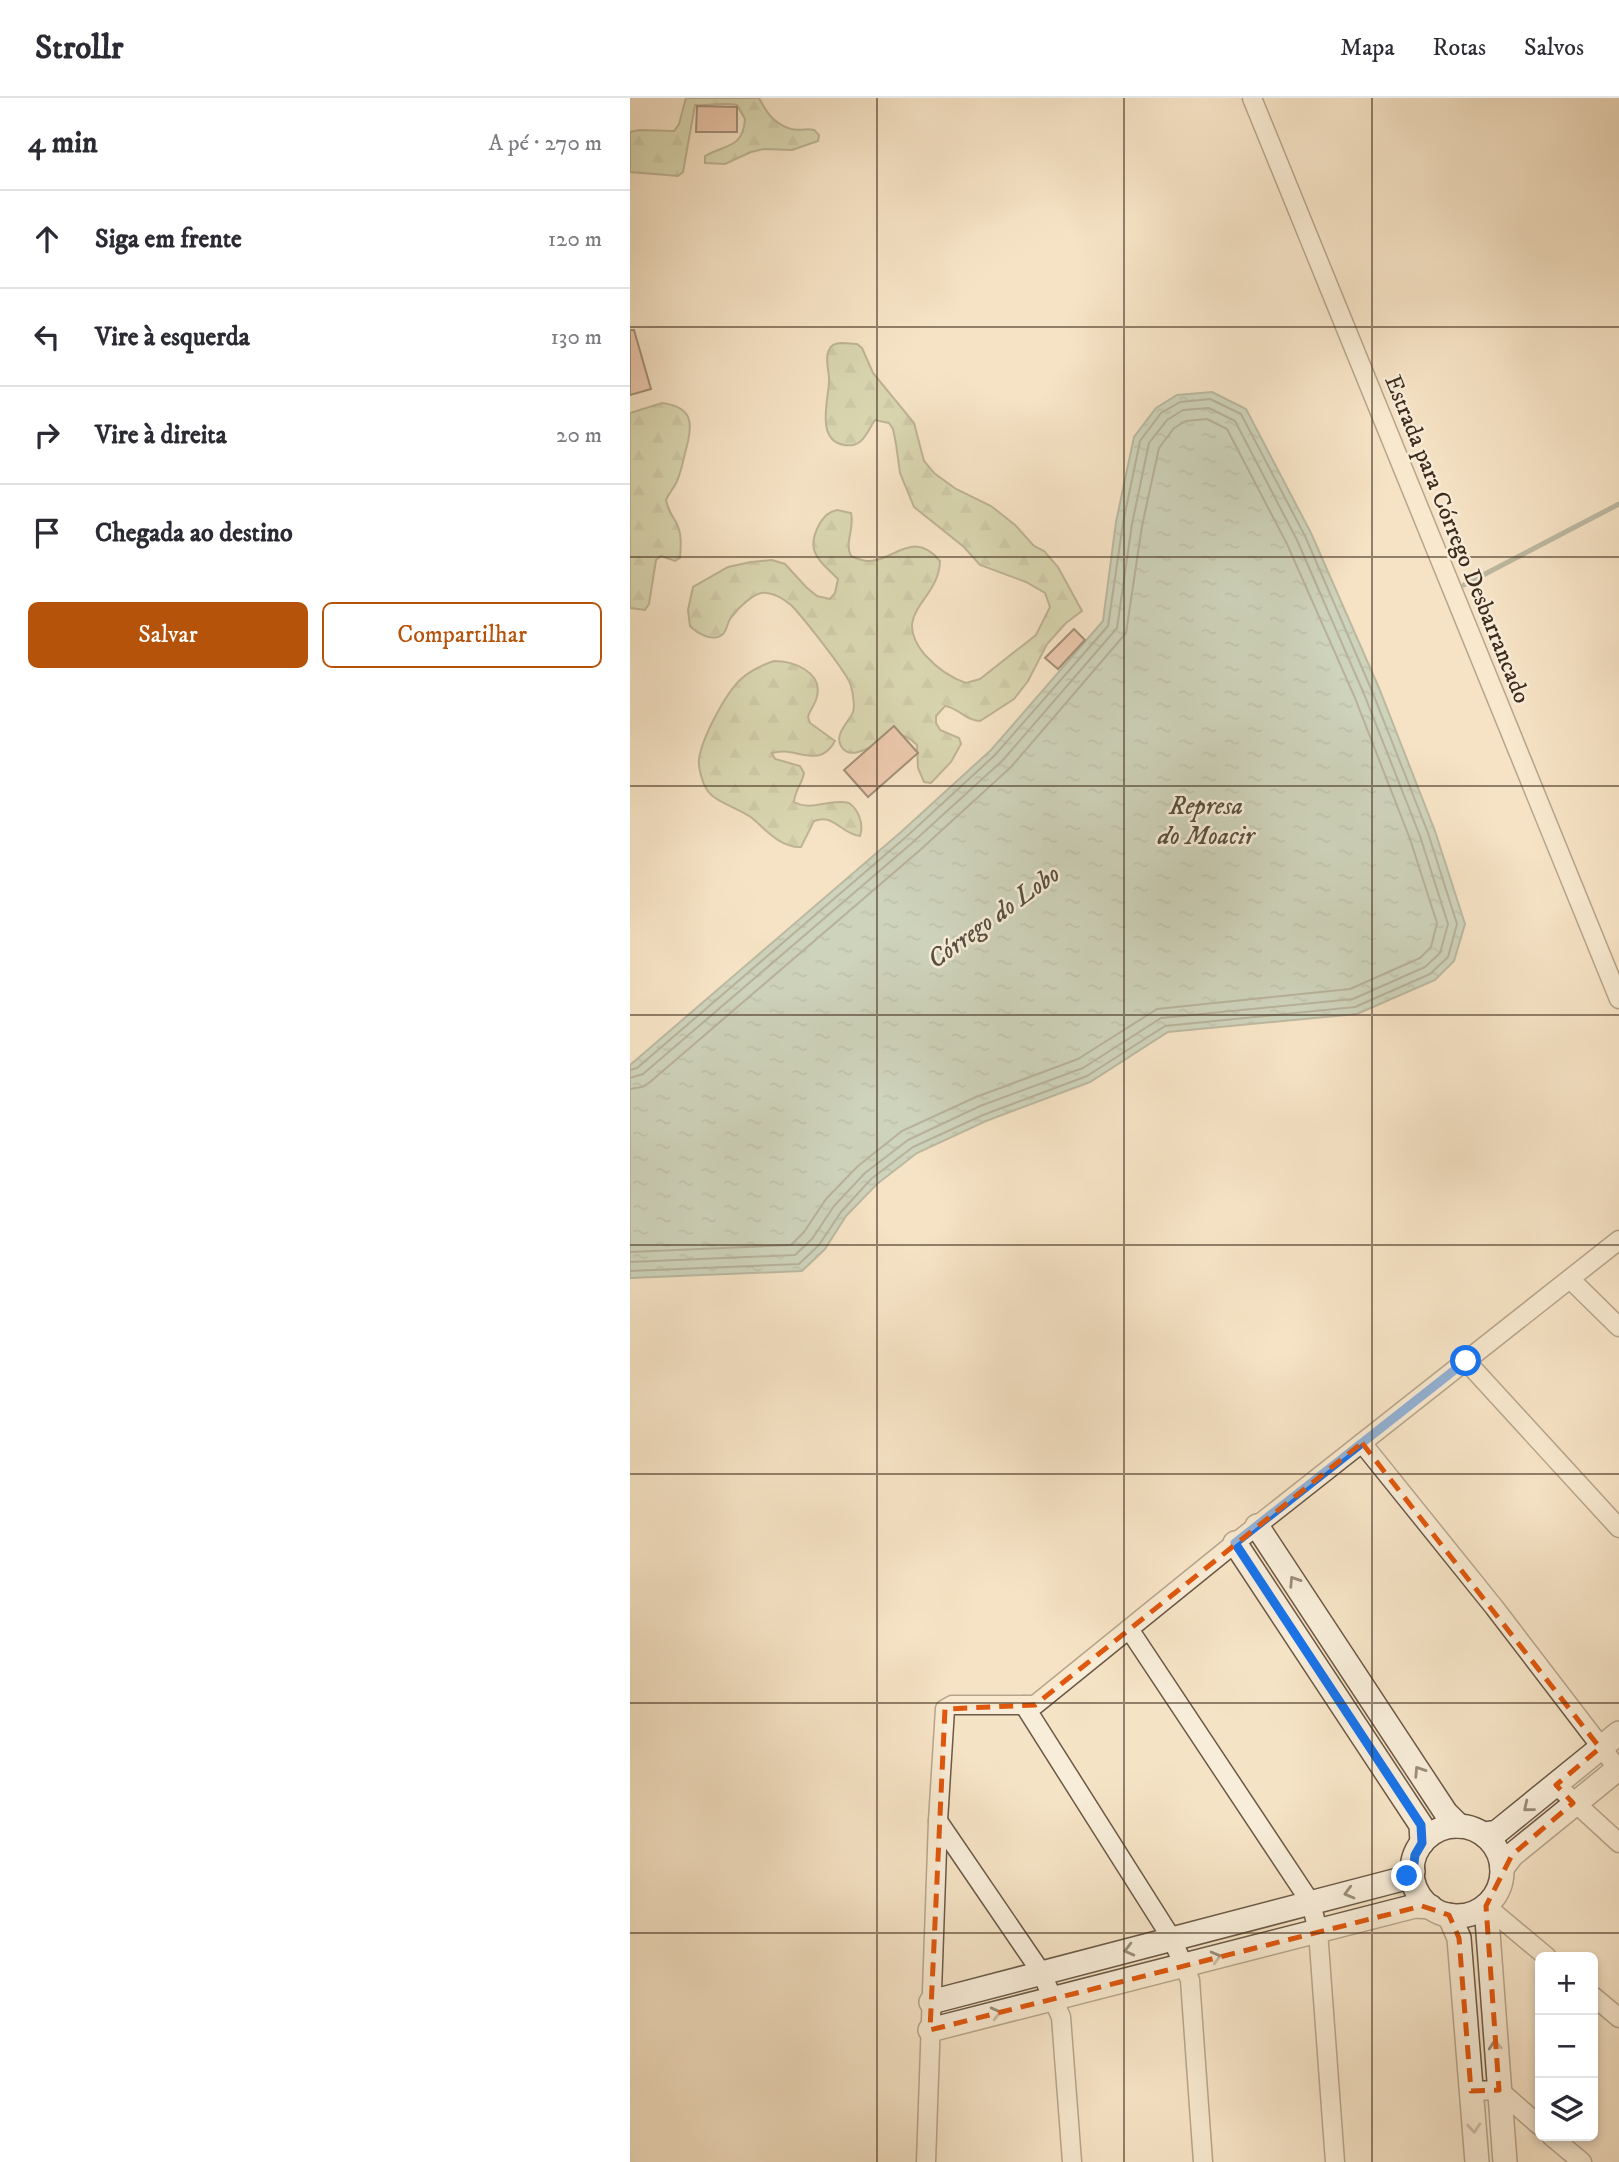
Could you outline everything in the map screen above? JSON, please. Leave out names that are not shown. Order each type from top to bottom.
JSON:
[{"type":"street","name":"Estrada para Córrego Desbarrancado","points":[[1252,98],[1619,999]]},
{"type":"street","points":[[926,2162],[938,1821],[945,1709],[952,1705],[1038,1703],[1257,1525],[1619,1240]]},
{"type":"street","points":[[1570,1279],[1619,1327]]},
{"type":"street","points":[[1466,1361],[1619,1528]]},
{"type":"street","points":[[1362,1443],[1494,1607],[1618,1768],[1573,1803],[1502,1868]]},
{"type":"street","points":[[1257,1525],[1446,1813],[1459,1826]]},
{"type":"street","points":[[1235,1543],[1421,1825],[1422,1843]]},
{"type":"street","points":[[1129,1629],[1311,1903],[1318,1931],[1335,2162]]},
{"type":"street","points":[[1024,1705],[1172,1939],[1190,1980],[1203,2162]]},
{"type":"street","points":[[1484,1835],[1497,1832],[1619,1733]]},
{"type":"street","points":[[1556,1785],[1619,1843]]},
{"type":"street","points":[[938,1821],[1041,1972],[1061,2017],[1072,2162]]},
{"type":"street","points":[[930,2030],[1415,1906],[1440,1911],[1466,1915],[1486,1906],[1497,1891],[1502,1868],[1499,1853],[1484,1835],[1470,1828],[1459,1826],[1439,1830],[1422,1843],[1415,1855],[1413,1871],[1416,1889],[1440,1911],[1459,1938],[1477,2162]]},
{"type":"street","points":[[931,2001],[1402,1879],[1413,1871]]},
{"type":"street","points":[[1486,1906],[1541,1952]]},
{"type":"street","points":[[1486,1906],[1505,2162]]},
{"type":"street","points":[[1598,2000],[1619,2018]]},
{"type":"street","points":[[1471,2091],[1499,2090],[1535,2122]]},
{"type":"street","points":[[1557,2141],[1581,2162]]},
{"type":"highlighted area","points":[[1362,1443],[1600,1748],[1556,1785],[1573,1803],[1512,1855],[1486,1906],[1499,2090],[1471,2091],[1459,1938],[1449,1915],[1422,1906],[930,2030],[945,1709],[1035,1705]]},
{"type":"green space","points":[[686,98],[759,98],[776,121],[791,129],[814,130],[819,135],[818,141],[792,150],[764,149],[751,152],[725,164],[705,163],[705,156],[737,141],[744,129],[745,119],[737,105],[695,105],[683,172],[678,176],[630,172],[630,132],[674,131],[679,124]]},
{"type":"green space","points":[[842,343],[857,344],[862,348],[873,373],[914,423],[924,461],[934,473],[956,489],[991,506],[1015,525],[1034,546],[1044,551],[1058,567],[1082,611],[1066,623],[1047,644],[1028,681],[1014,699],[980,721],[945,706],[936,716],[940,730],[959,738],[961,744],[951,762],[931,783],[924,782],[918,768],[917,745],[904,736],[893,737],[860,752],[846,751],[841,746],[839,737],[854,710],[851,686],[824,645],[786,601],[770,594],[757,594],[737,610],[719,637],[705,636],[690,626],[688,610],[693,587],[728,567],[751,562],[772,560],[785,564],[817,596],[830,599],[835,593],[838,579],[816,554],[813,541],[822,521],[829,513],[837,510],[851,513],[851,556],[866,561],[877,560],[903,549],[921,547],[940,561],[938,575],[914,617],[912,628],[915,640],[925,655],[949,675],[966,683],[980,679],[1036,635],[1050,607],[1045,593],[1026,582],[980,565],[964,547],[914,507],[900,473],[893,429],[889,423],[875,420],[856,444],[844,445],[835,442],[830,436],[826,419],[829,378],[827,358],[831,346]]},
{"type":"green space","points":[[662,403],[673,405],[686,413],[690,426],[680,474],[666,500],[679,531],[680,558],[675,561],[661,556],[656,560],[649,604],[645,610],[630,608],[630,413]]},
{"type":"green space","points":[[774,661],[790,663],[811,674],[818,688],[808,717],[810,723],[835,741],[829,750],[814,756],[780,751],[772,753],[775,759],[800,766],[804,773],[794,802],[808,806],[849,803],[860,818],[860,836],[821,819],[814,821],[801,847],[787,845],[747,814],[711,795],[705,787],[699,759],[715,717],[741,679],[756,668]]},
{"type":"water","name":"Represa do Moacir","points":[[1212,392],[1246,409],[1311,533],[1379,688],[1435,831],[1465,924],[1454,961],[1435,980],[1357,1014],[1168,1032],[1090,1082],[986,1121],[917,1153],[877,1184],[846,1216],[825,1249],[802,1271],[630,1278],[630,1065],[901,832],[991,750],[1103,621],[1116,522],[1134,437],[1156,408],[1177,395]]},
{"type":"building","points":[[697,106],[737,107],[737,132],[696,132]]},
{"type":"building","points":[[630,330],[634,330],[651,389],[630,395]]},
{"type":"building","points":[[1074,629],[1085,640],[1058,669],[1045,658]]},
{"type":"building","points":[[894,726],[918,753],[868,797],[844,770]]},
{"type":"waterway","name":"Córrego do Lobo","points":[[1464,585],[1619,504]]},
{"type":"route","points":[[1407,1876],[1413,1871],[1415,1855],[1422,1843],[1421,1825],[1235,1543],[1466,1361]]}]
